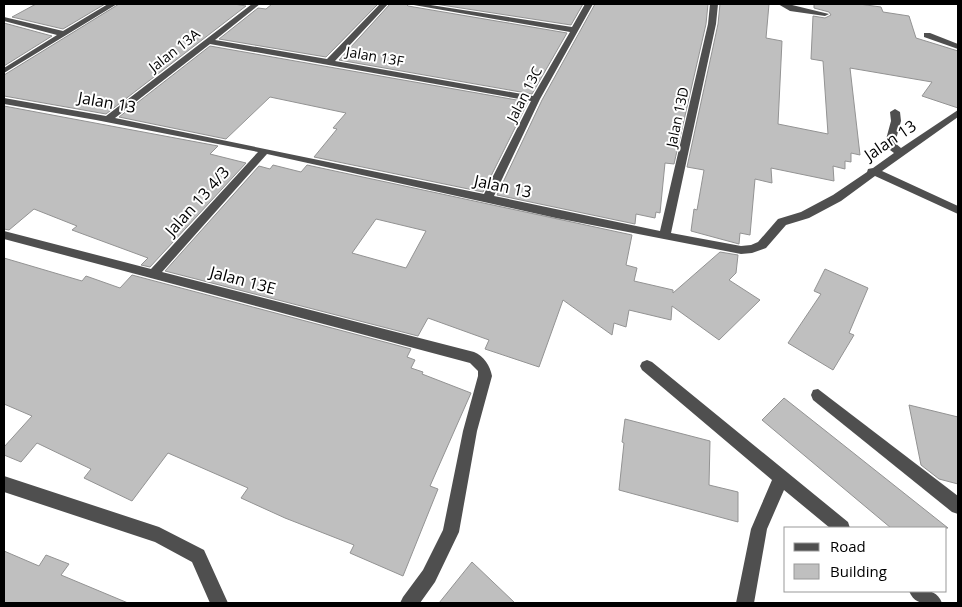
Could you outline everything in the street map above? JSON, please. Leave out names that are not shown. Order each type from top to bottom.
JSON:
[{"type":"street","points":[[4,71],[113,4]]},
{"type":"street","name":"Jalan 13A","points":[[109,118],[256,4]]},
{"type":"street","points":[[329,62],[384,4]]},
{"type":"street","points":[[412,4],[574,30]]},
{"type":"street","name":"Jalan 13C","points":[[487,199],[536,99],[589,4]]},
{"type":"street","name":"Jalan 13D","points":[[665,235],[712,24],[714,4]]},
{"type":"street","points":[[782,4],[793,9],[825,14]]},
{"type":"street","points":[[4,19],[64,34]]},
{"type":"street","points":[[927,35],[958,47]]},
{"type":"street","name":"Jalan 13F","points":[[209,40],[536,99]]},
{"type":"street","name":"Jalan 13","points":[[4,101],[109,118],[487,199],[741,250],[752,249],[762,245],[782,222],[806,215],[837,198],[872,171],[957,116]]},
{"type":"street","points":[[895,112],[896,121],[890,143],[893,148],[900,152]]},
{"type":"street","name":"Jalan 13 4/3","points":[[154,273],[264,152]]},
{"type":"street","points":[[872,171],[958,210]]},
{"type":"street","name":"Jalan 13E","points":[[4,236],[154,273],[474,358],[484,369],[485,376],[470,431],[450,532],[429,576],[409,603]]},
{"type":"street","points":[[647,366],[841,527]]},
{"type":"street","points":[[818,395],[958,506]]},
{"type":"street","points":[[745,603],[759,530],[781,478]]},
{"type":"street","points":[[4,484],[167,539],[198,556],[219,603]]},
{"type":"street","points":[[919,592],[933,603]]},
{"type":"building","points":[[36,4],[105,4],[63,29],[12,17]]},
{"type":"building","points":[[119,4],[234,4],[246,6],[106,114],[4,96],[4,75]]},
{"type":"building","points":[[272,4],[378,4],[326,57],[219,39],[258,8],[266,9]]},
{"type":"building","points":[[390,4],[406,4],[408,6],[567,33],[532,94],[339,60]]},
{"type":"building","points":[[435,4],[583,4],[571,25]]},
{"type":"building","points":[[595,4],[708,4],[706,24],[674,164],[665,163],[660,213],[656,212],[655,218],[636,214],[635,224],[497,195],[542,100]]},
{"type":"building","points":[[720,4],[769,4],[766,38],[782,41],[778,124],[828,134],[823,61],[811,59],[813,16],[825,18],[831,15],[829,12],[814,8],[814,4],[859,4],[881,7],[883,12],[909,16],[916,38],[958,51],[958,108],[922,96],[932,82],[850,68],[860,155],[851,153],[851,162],[845,161],[845,169],[833,166],[834,181],[771,168],[772,183],[755,179],[750,235],[740,233],[739,244],[691,231],[694,209],[697,210],[704,170],[687,167],[718,24]]},
{"type":"building","points":[[4,23],[52,36],[4,66]]},
{"type":"building","points":[[210,46],[528,102],[483,192],[314,157],[337,129],[333,128],[346,113],[270,97],[226,139],[119,117]]},
{"type":"building","points":[[4,106],[218,146],[210,154],[246,163],[150,267],[141,265],[148,258],[72,230],[77,226],[34,209],[9,230],[4,229]]},
{"type":"building","points":[[273,165],[301,172],[307,165],[632,235],[626,265],[637,268],[634,281],[673,290],[673,293],[720,252],[738,255],[736,273],[729,280],[760,300],[719,340],[672,306],[671,320],[629,310],[626,327],[614,323],[612,335],[563,300],[539,367],[485,349],[489,340],[428,318],[418,336],[165,271],[259,166],[270,169]],"holes":[[[376,219],[426,231],[406,268],[352,253]]]},
{"type":"building","points":[[4,258],[82,281],[86,276],[120,288],[132,275],[411,349],[407,357],[415,360],[411,368],[471,393],[430,486],[438,489],[403,576],[350,553],[354,545],[285,518],[241,498],[248,488],[168,453],[132,501],[84,478],[91,469],[37,443],[21,462],[4,455],[4,447],[32,416],[4,404]]},
{"type":"building","points":[[825,269],[868,288],[849,333],[854,335],[833,370],[788,343],[821,294],[814,291]]},
{"type":"building","points":[[784,398],[947,527],[890,527],[762,420]]},
{"type":"building","points":[[909,405],[958,417],[958,484],[939,479],[921,465]]},
{"type":"building","points":[[625,419],[710,441],[709,485],[738,492],[738,522],[619,490]]},
{"type":"building","points":[[4,551],[39,566],[46,555],[69,564],[61,575],[128,603],[4,603]]},
{"type":"building","points":[[472,562],[515,603],[439,603]]}]
